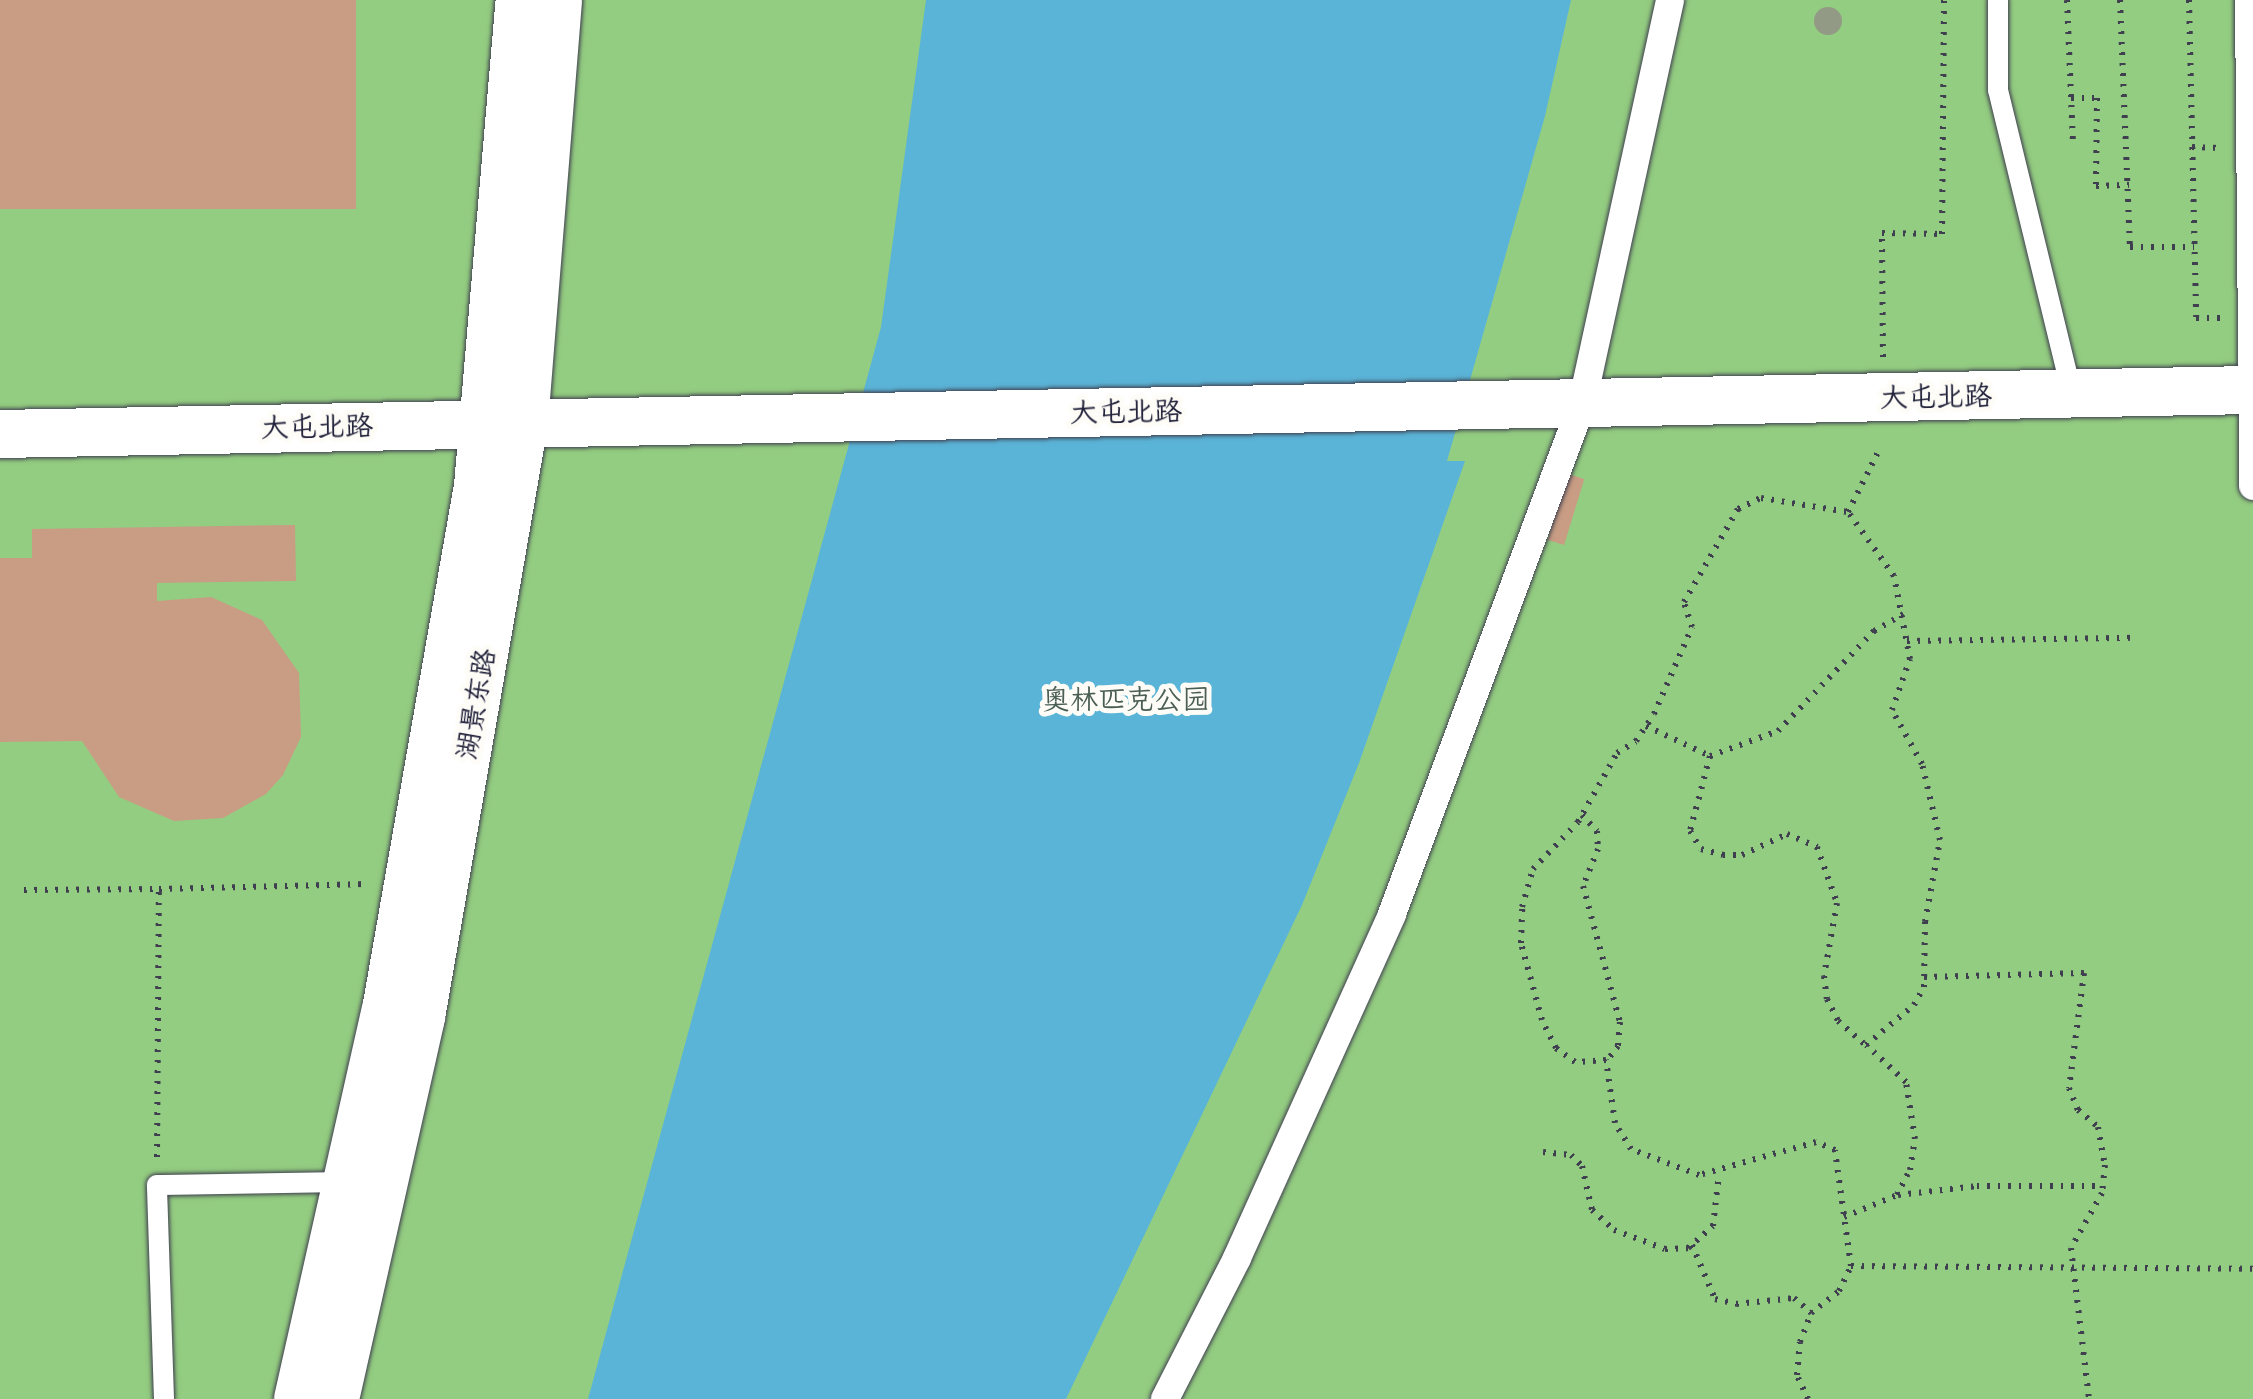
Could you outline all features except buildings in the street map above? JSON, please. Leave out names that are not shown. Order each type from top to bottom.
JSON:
[{"type":"street","name":"湖景东路","points":[[298,1399],[351,1182],[504,423],[520,0]]},
{"type":"street","name":"湖景东路","points":[[336,1399],[421,1017],[558,0]]},
{"type":"street","points":[[1165,1399],[1237,1258],[1392,914],[1582,404],[1670,0]]},
{"type":"street","points":[[2248,0],[2253,486]]},
{"type":"street","name":"大屯北路","points":[[0,434],[2252,390]]},
{"type":"lane","points":[[1998,0],[1998,90],[2072,394]]},
{"type":"lane","points":[[164,1399],[157,1186],[351,1182]]},
{"type":"path","points":[[1884,398],[1882,233],[1942,234],[1944,0]]},
{"type":"path","points":[[2067,0],[2073,141]]},
{"type":"path","points":[[2120,0],[2130,247],[2194,247]]},
{"type":"path","points":[[2189,0],[2196,318],[2251,318]]},
{"type":"path","points":[[2072,98],[2097,98],[2096,186],[2129,185]]},
{"type":"path","points":[[1848,512],[1878,452]]},
{"type":"path","points":[[1606,1062],[1575,1062],[1556,1048],[1521,943],[1534,869],[1582,816],[1617,754],[1646,726],[1692,628],[1684,602],[1738,508],[1761,498],[1848,512],[1894,576],[1904,614],[1910,660],[1892,710],[1922,764],[1940,840],[1926,922],[1924,977],[1914,1004],[1866,1045]]},
{"type":"path","points":[[1646,726],[1710,756],[1778,731],[1874,631],[1904,614]]},
{"type":"path","points":[[1907,641],[2135,638]]},
{"type":"path","points":[[1710,756],[1690,830],[1701,849],[1742,856],[1787,834],[1817,847],[1838,904],[1824,976],[1826,1000],[1906,1082],[1915,1109],[1910,1170],[1896,1195]]},
{"type":"path","points":[[1582,816],[1598,831],[1598,849],[1583,886],[1620,1022],[1618,1046],[1606,1062],[1615,1123],[1631,1148],[1675,1170],[1718,1174],[1737,1161],[1816,1142],[1834,1150],[1851,1266],[1839,1291],[1811,1314],[1797,1374],[1808,1399]]},
{"type":"path","points":[[24,890],[366,884],[409,889]]},
{"type":"path","points":[[157,1186],[159,888]]},
{"type":"path","points":[[1924,977],[2084,973],[2081,1017],[2068,1060],[2070,1088],[2078,1110],[2098,1127],[2103,1186],[2071,1248],[2086,1333],[2089,1399]]},
{"type":"path","points":[[1543,1152],[1572,1156],[1582,1166],[1592,1210],[1614,1230],[1664,1249],[1692,1245],[1714,1226],[1718,1174]]},
{"type":"path","points":[[1844,1217],[1896,1195],[1977,1186],[2103,1186]]},
{"type":"path","points":[[1692,1245],[1715,1298],[1736,1304],[1794,1298],[1811,1314]]},
{"type":"path","points":[[1851,1266],[2253,1269]]},
{"type":"green space","name":"奥林匹克公园","points":[[0,0],[2253,0],[2253,1399],[0,1399]]},
{"type":"water","points":[[926,0],[1571,0],[1545,116],[1447,461],[1465,461],[1359,763],[1302,905],[1066,1399],[588,1399],[881,327]]}]
